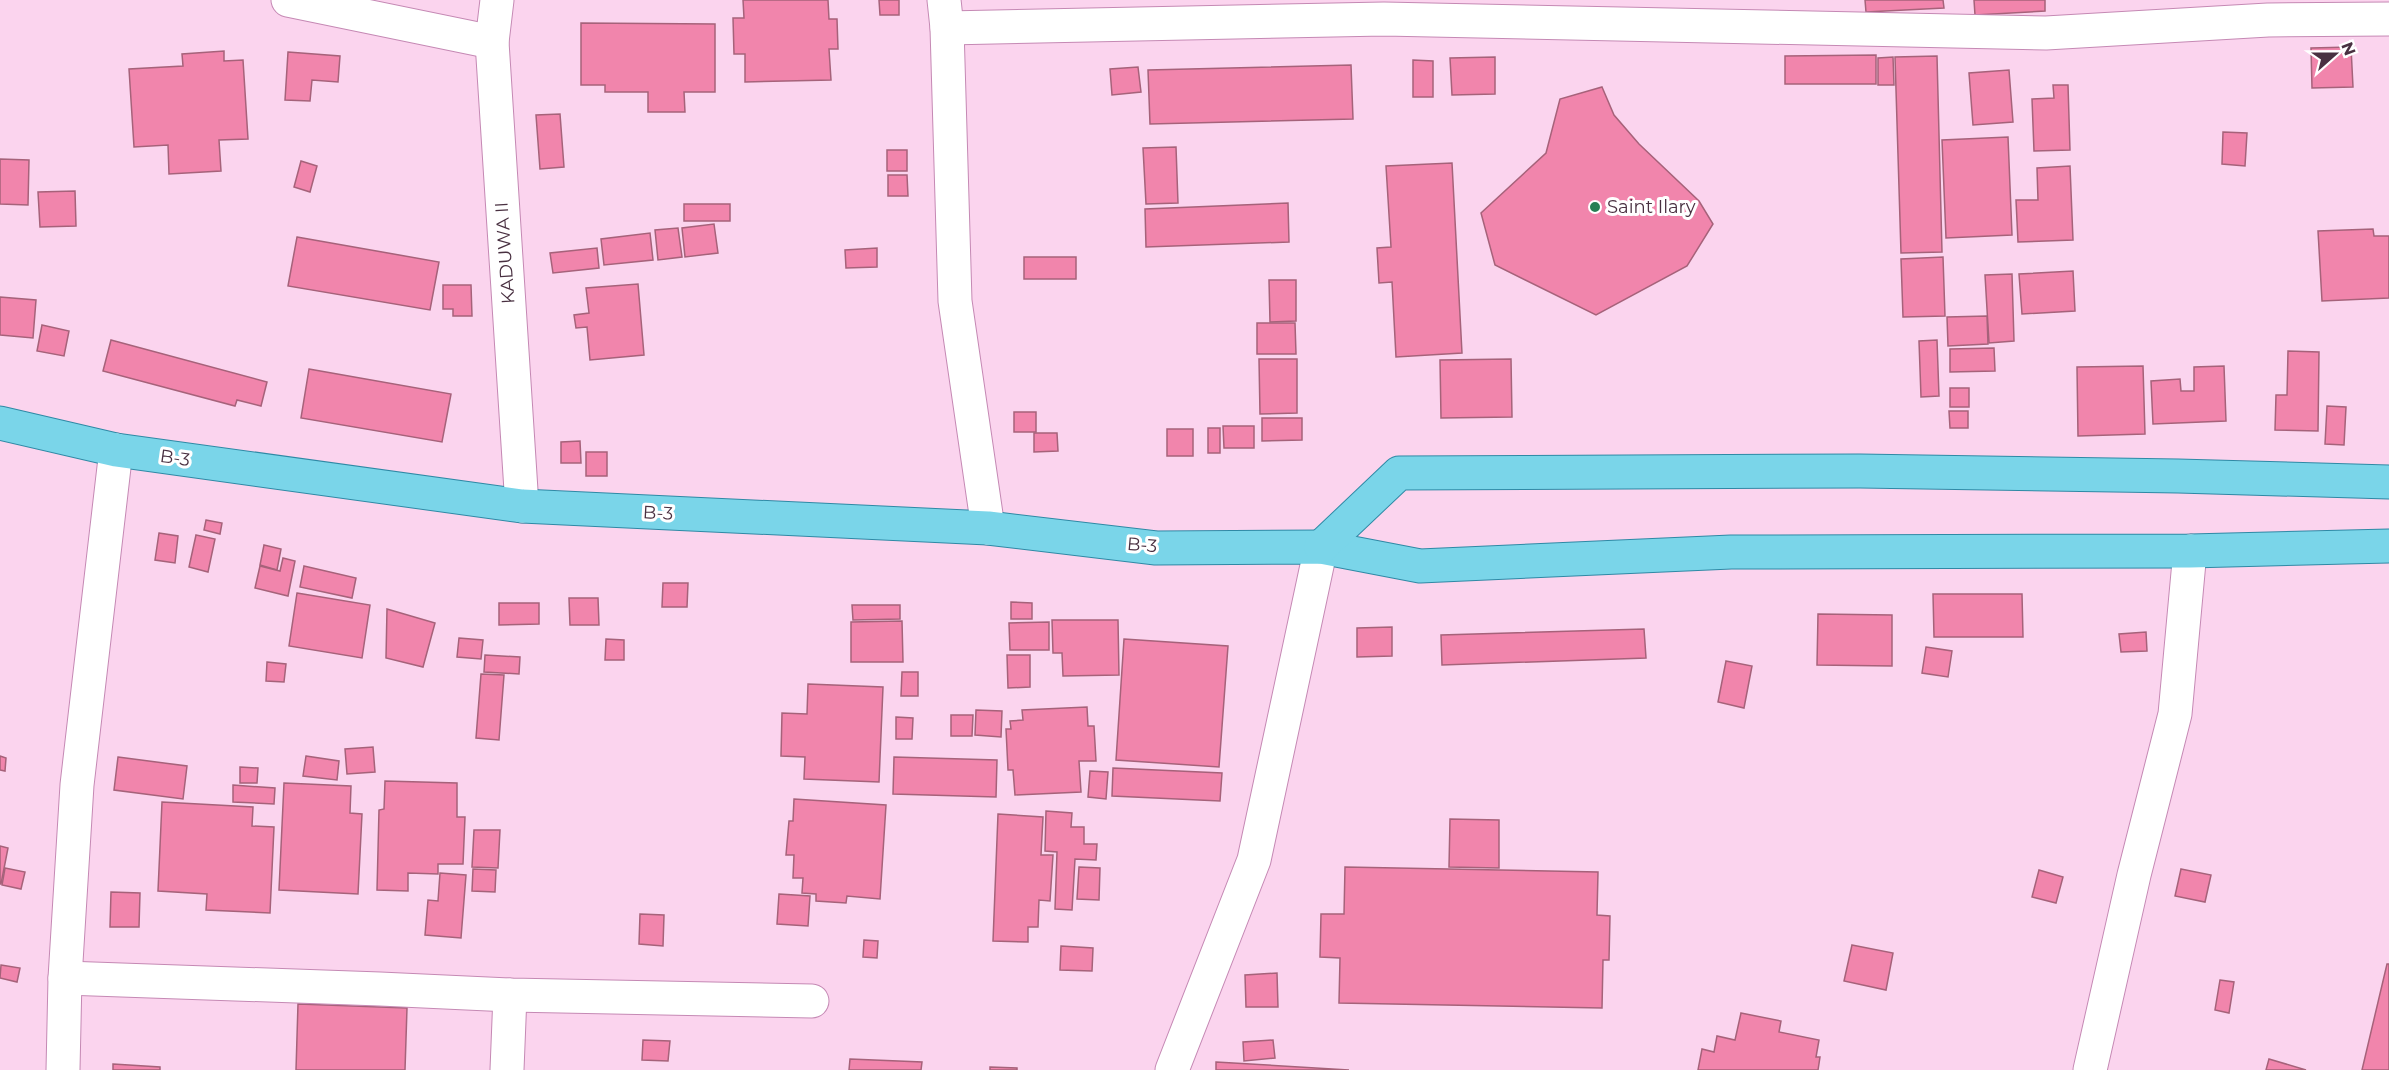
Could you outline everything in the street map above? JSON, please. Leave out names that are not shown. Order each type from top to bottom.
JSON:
[{"type":"main road","name":"B-3","points":[[0,423],[116,450],[522,506],[988,528],[1156,548],[1321,547],[1420,566],[1731,552],[2190,551],[2389,546]]},
{"type":"main road","points":[[1321,547],[1399,472],[1860,471],[2389,482]]},
{"type":"street","points":[[288,0],[492,42]]},
{"type":"street","name":"KADUWA II","points":[[497,0],[492,42],[522,506]]},
{"type":"street","points":[[988,528],[955,301],[946,14],[1384,9],[1840,14],[2046,33],[2268,10],[2389,20]]},
{"type":"street","points":[[63,1070],[65,978],[77,784],[116,450]]},
{"type":"street","points":[[1172,1070],[1254,860],[1321,547]]},
{"type":"street","points":[[2090,1070],[2134,874],[2175,714],[2190,551]]},
{"type":"street","points":[[65,978],[510,995],[812,1001]]},
{"type":"street","points":[[507,1070],[510,995]]},
{"type":"building","points":[[743,0],[828,0],[829,19],[837,19],[838,49],[829,49],[831,80],[745,82],[745,54],[734,54],[733,18],[744,18]]},
{"type":"building","points":[[879,0],[899,0],[899,15],[880,15]]},
{"type":"building","points":[[1865,0],[1943,0],[1944,8],[1866,12]]},
{"type":"building","points":[[1974,0],[2045,0],[2045,11],[1975,15]]},
{"type":"building","points":[[581,23],[715,24],[715,92],[684,92],[685,112],[648,112],[648,92],[605,92],[605,85],[581,85]]},
{"type":"building","points":[[2351,47],[2353,87],[2312,88],[2311,48]]},
{"type":"building","points":[[224,51],[224,61],[243,60],[248,139],[219,140],[221,171],[169,174],[168,145],[134,147],[129,69],[183,66],[182,54]]},
{"type":"building","points":[[288,52],[340,56],[338,82],[312,80],[310,101],[285,100]]},
{"type":"building","points":[[1876,55],[1876,84],[1785,84],[1785,56]]},
{"type":"building","points":[[1937,56],[1942,252],[1901,253],[1895,57]]},
{"type":"building","points":[[1495,57],[1495,94],[1452,95],[1450,58]]},
{"type":"building","points":[[1893,57],[1894,85],[1878,85],[1878,58]]},
{"type":"building","points":[[1413,60],[1433,61],[1433,97],[1413,97]]},
{"type":"building","points":[[1351,65],[1353,119],[1150,124],[1148,70]]},
{"type":"building","points":[[1138,67],[1141,92],[1112,95],[1110,69]]},
{"type":"building","points":[[2009,70],[2013,122],[1973,125],[1969,73]]},
{"type":"building","points":[[2053,85],[2068,85],[2070,150],[2034,151],[2032,99],[2054,98]]},
{"type":"building","name":"Saint Ilary","points":[[1602,87],[1614,115],[1639,144],[1699,201],[1713,224],[1687,266],[1596,315],[1495,265],[1481,213],[1546,153],[1560,99]]},
{"type":"building","points":[[560,114],[564,167],[540,169],[536,115]]},
{"type":"building","points":[[2223,132],[2247,133],[2245,166],[2222,164]]},
{"type":"building","points":[[2008,137],[2012,235],[1946,238],[1942,140]]},
{"type":"building","points":[[1176,147],[1178,203],[1146,204],[1143,148]]},
{"type":"building","points":[[887,150],[907,150],[907,171],[887,171]]},
{"type":"building","points":[[0,159],[29,160],[28,205],[0,204]]},
{"type":"building","points":[[301,161],[317,166],[310,192],[294,187]]},
{"type":"building","points":[[1452,163],[1462,353],[1396,357],[1392,282],[1379,283],[1377,248],[1391,247],[1386,166]]},
{"type":"building","points":[[2070,166],[2073,240],[2018,242],[2016,200],[2038,200],[2037,168]]},
{"type":"building","points":[[888,175],[907,175],[908,196],[888,196]]},
{"type":"building","points":[[75,191],[76,226],[40,227],[38,192]]},
{"type":"building","points":[[1288,203],[1289,242],[1146,247],[1145,209]]},
{"type":"building","points":[[684,204],[730,204],[730,221],[684,221]]},
{"type":"building","points":[[714,224],[718,253],[685,257],[682,228]]},
{"type":"building","points":[[678,228],[682,257],[658,260],[655,230]]},
{"type":"building","points":[[2373,229],[2374,236],[2389,236],[2389,298],[2322,301],[2318,231]]},
{"type":"building","points":[[650,233],[653,260],[604,265],[601,239]]},
{"type":"building","points":[[297,237],[439,262],[430,310],[288,286]]},
{"type":"building","points":[[597,248],[599,268],[553,273],[550,253]]},
{"type":"building","points":[[877,248],[877,267],[846,268],[845,250]]},
{"type":"building","points":[[1024,257],[1076,257],[1076,279],[1024,279]]},
{"type":"building","points":[[1943,257],[1945,316],[1903,317],[1901,259]]},
{"type":"building","points":[[2073,271],[2075,311],[2022,314],[2019,274]]},
{"type":"building","points":[[2012,274],[2014,341],[1989,343],[1985,275]]},
{"type":"building","points":[[1269,280],[1296,280],[1296,321],[1270,322]]},
{"type":"building","points":[[638,284],[644,355],[590,360],[587,327],[576,328],[574,315],[589,313],[586,288]]},
{"type":"building","points":[[443,285],[471,285],[472,316],[453,316],[453,309],[443,309]]},
{"type":"building","points":[[0,297],[36,300],[33,338],[0,335]]},
{"type":"building","points":[[1987,316],[1988,344],[1948,346],[1947,317]]},
{"type":"building","points":[[1257,323],[1295,323],[1296,354],[1257,354]]},
{"type":"building","points":[[42,325],[69,331],[64,356],[37,351]]},
{"type":"building","points":[[111,340],[267,382],[261,406],[237,400],[235,406],[103,371]]},
{"type":"building","points":[[1937,340],[1939,396],[1921,397],[1919,341]]},
{"type":"building","points":[[1994,348],[1995,371],[1950,372],[1950,349]]},
{"type":"building","points":[[2288,351],[2319,352],[2318,431],[2275,430],[2276,395],[2287,395]]},
{"type":"building","points":[[1259,359],[1297,359],[1297,413],[1260,414]]},
{"type":"building","points":[[1511,359],[1512,417],[1441,418],[1440,360]]},
{"type":"building","points":[[2143,366],[2145,434],[2078,436],[2077,367]]},
{"type":"building","points":[[2224,366],[2226,421],[2153,424],[2151,381],[2180,379],[2181,391],[2194,391],[2194,367]]},
{"type":"building","points":[[309,369],[451,394],[442,442],[301,418]]},
{"type":"building","points":[[1950,388],[1969,388],[1969,407],[1950,407]]},
{"type":"building","points":[[2327,406],[2346,407],[2344,445],[2325,444]]},
{"type":"building","points":[[1949,411],[1968,411],[1968,428],[1950,428]]},
{"type":"building","points":[[1014,412],[1036,412],[1036,432],[1014,432]]},
{"type":"building","points":[[1262,418],[1302,418],[1302,440],[1262,441]]},
{"type":"building","points":[[1223,426],[1254,426],[1254,448],[1224,448]]},
{"type":"building","points":[[1208,428],[1220,428],[1220,453],[1208,453]]},
{"type":"building","points":[[1167,429],[1193,429],[1193,456],[1167,456]]},
{"type":"building","points":[[1034,433],[1057,433],[1058,451],[1034,452]]},
{"type":"building","points":[[580,441],[581,463],[561,463],[561,442]]},
{"type":"building","points":[[586,452],[607,452],[607,476],[586,476]]},
{"type":"building","points":[[206,520],[222,523],[220,534],[204,530]]},
{"type":"building","points":[[159,533],[178,536],[175,563],[155,560]]},
{"type":"building","points":[[196,535],[215,539],[208,572],[189,567]]},
{"type":"building","points":[[264,545],[281,549],[277,570],[260,565]]},
{"type":"building","points":[[283,558],[295,561],[288,596],[255,588],[260,566],[280,571]]},
{"type":"building","points":[[304,566],[356,578],[352,598],[300,587]]},
{"type":"building","points":[[663,583],[688,583],[687,607],[662,607]]},
{"type":"building","points":[[297,593],[370,605],[362,658],[289,646]]},
{"type":"building","points":[[1933,594],[2022,594],[2023,637],[1934,637]]},
{"type":"building","points":[[569,598],[598,598],[599,625],[570,625]]},
{"type":"building","points":[[1011,602],[1032,603],[1032,619],[1011,619]]},
{"type":"building","points":[[499,603],[539,603],[539,624],[499,625]]},
{"type":"building","points":[[852,605],[900,605],[900,619],[853,620]]},
{"type":"building","points":[[387,609],[435,623],[423,667],[386,658]]},
{"type":"building","points":[[1818,614],[1892,615],[1892,666],[1817,665]]},
{"type":"building","points":[[1052,620],[1118,620],[1119,675],[1063,676],[1062,653],[1053,653]]},
{"type":"building","points":[[902,621],[903,662],[851,662],[851,622]]},
{"type":"building","points":[[1049,622],[1049,650],[1010,650],[1009,623]]},
{"type":"building","points":[[1392,627],[1392,656],[1357,657],[1357,628]]},
{"type":"building","points":[[1644,629],[1646,658],[1442,665],[1441,635]]},
{"type":"building","points":[[2146,632],[2147,651],[2121,652],[2119,634]]},
{"type":"building","points":[[459,638],[483,640],[481,659],[457,657]]},
{"type":"building","points":[[606,639],[624,640],[624,660],[605,660]]},
{"type":"building","points":[[1124,639],[1228,646],[1219,767],[1116,760]]},
{"type":"building","points":[[1926,647],[1952,651],[1948,677],[1922,673]]},
{"type":"building","points":[[485,655],[520,657],[519,674],[484,672]]},
{"type":"building","points":[[1007,655],[1030,655],[1030,687],[1008,688]]},
{"type":"building","points":[[1726,661],[1752,666],[1744,708],[1718,702]]},
{"type":"building","points":[[267,662],[286,664],[284,682],[266,681]]},
{"type":"building","points":[[902,672],[918,672],[918,696],[901,696]]},
{"type":"building","points":[[481,674],[504,675],[499,740],[476,738]]},
{"type":"building","points":[[808,684],[883,687],[879,782],[804,779],[805,757],[781,756],[782,713],[807,714]]},
{"type":"building","points":[[1087,707],[1088,726],[1094,726],[1096,761],[1079,761],[1081,792],[1015,795],[1013,770],[1008,770],[1006,729],[1011,729],[1010,721],[1023,720],[1022,710]]},
{"type":"building","points":[[976,710],[1002,711],[1001,737],[975,735]]},
{"type":"building","points":[[951,715],[973,715],[972,736],[951,736]]},
{"type":"building","points":[[896,717],[913,718],[912,739],[896,739]]},
{"type":"building","points":[[373,747],[375,772],[347,774],[345,749]]},
{"type":"building","points":[[0,756],[6,758],[5,771],[0,770]]},
{"type":"building","points":[[306,756],[339,761],[337,780],[303,776]]},
{"type":"building","points":[[118,757],[187,766],[183,799],[114,790]]},
{"type":"building","points":[[894,757],[997,760],[996,797],[893,794]]},
{"type":"building","points":[[240,767],[258,768],[257,783],[240,783]]},
{"type":"building","points":[[1113,768],[1222,773],[1220,801],[1112,796]]},
{"type":"building","points":[[1090,771],[1108,772],[1106,799],[1088,797]]},
{"type":"building","points":[[385,781],[457,783],[457,817],[465,817],[463,864],[438,864],[438,874],[408,873],[408,891],[377,890],[379,810],[384,809]]},
{"type":"building","points":[[284,783],[351,786],[350,813],[362,814],[358,894],[279,890]]},
{"type":"building","points":[[233,785],[275,788],[274,804],[233,802]]},
{"type":"building","points":[[794,799],[886,805],[880,899],[847,896],[846,903],[816,901],[816,894],[802,893],[803,878],[793,878],[794,855],[786,855],[789,821],[793,821]]},
{"type":"building","points":[[162,802],[253,807],[252,826],[274,827],[270,913],[206,910],[207,894],[158,891]]},
{"type":"building","points":[[1046,811],[1072,813],[1071,827],[1084,827],[1084,844],[1097,844],[1096,860],[1075,859],[1072,910],[1055,909],[1057,852],[1045,851]]},
{"type":"building","points":[[998,814],[1043,817],[1041,855],[1053,855],[1050,901],[1039,900],[1038,927],[1028,927],[1028,942],[993,941]]},
{"type":"building","points":[[1450,819],[1499,820],[1499,868],[1449,867]]},
{"type":"building","points":[[474,830],[500,830],[498,868],[472,867]]},
{"type":"building","points":[[0,846],[8,848],[1,884],[0,884]]},
{"type":"building","points":[[1079,867],[1100,868],[1099,900],[1077,899]]},
{"type":"building","points":[[1345,867],[1598,872],[1597,915],[1610,916],[1609,960],[1603,960],[1602,1008],[1339,1003],[1340,958],[1320,957],[1321,914],[1344,914]]},
{"type":"building","points":[[5,868],[25,872],[21,889],[2,885]]},
{"type":"building","points":[[473,869],[496,870],[495,892],[472,891]]},
{"type":"building","points":[[2181,869],[2211,875],[2205,902],[2175,896]]},
{"type":"building","points":[[2039,870],[2063,877],[2056,903],[2032,897]]},
{"type":"building","points":[[440,873],[466,875],[461,938],[425,935],[428,900],[438,901]]},
{"type":"building","points":[[111,892],[140,893],[139,927],[110,927]]},
{"type":"building","points":[[779,894],[810,896],[808,926],[777,924]]},
{"type":"building","points":[[640,914],[664,915],[663,946],[639,944]]},
{"type":"building","points":[[864,940],[878,941],[877,958],[863,957]]},
{"type":"building","points":[[1852,945],[1893,953],[1886,990],[1844,981]]},
{"type":"building","points":[[1061,946],[1093,948],[1092,971],[1060,970]]},
{"type":"building","points":[[2387,964],[2389,964],[2389,1070],[2362,1070]]},
{"type":"building","points":[[1,965],[20,968],[17,982],[0,978]]},
{"type":"building","points":[[1277,973],[1278,1007],[1246,1007],[1245,975]]},
{"type":"building","points":[[2220,980],[2234,982],[2229,1013],[2215,1010]]},
{"type":"building","points":[[298,1004],[407,1008],[405,1070],[296,1070]]},
{"type":"building","points":[[1741,1013],[1781,1021],[1779,1032],[1819,1040],[1816,1057],[1820,1057],[1818,1070],[1698,1070],[1702,1049],[1714,1052],[1717,1036],[1735,1040]]},
{"type":"building","points":[[643,1040],[670,1041],[668,1061],[642,1060]]},
{"type":"building","points":[[1273,1040],[1275,1058],[1244,1061],[1243,1042]]},
{"type":"building","points":[[850,1059],[922,1062],[921,1070],[849,1070]]},
{"type":"building","points":[[2269,1059],[2306,1070],[2266,1070]]},
{"type":"building","points":[[1216,1062],[1349,1070],[1216,1070]]},
{"type":"building","points":[[113,1064],[160,1067],[160,1070],[113,1070]]},
{"type":"building","points":[[990,1067],[1017,1068],[1017,1070],[990,1070]]},
{"type":"place","name":"Saint Ilary","points":[[1595,207]]}]
